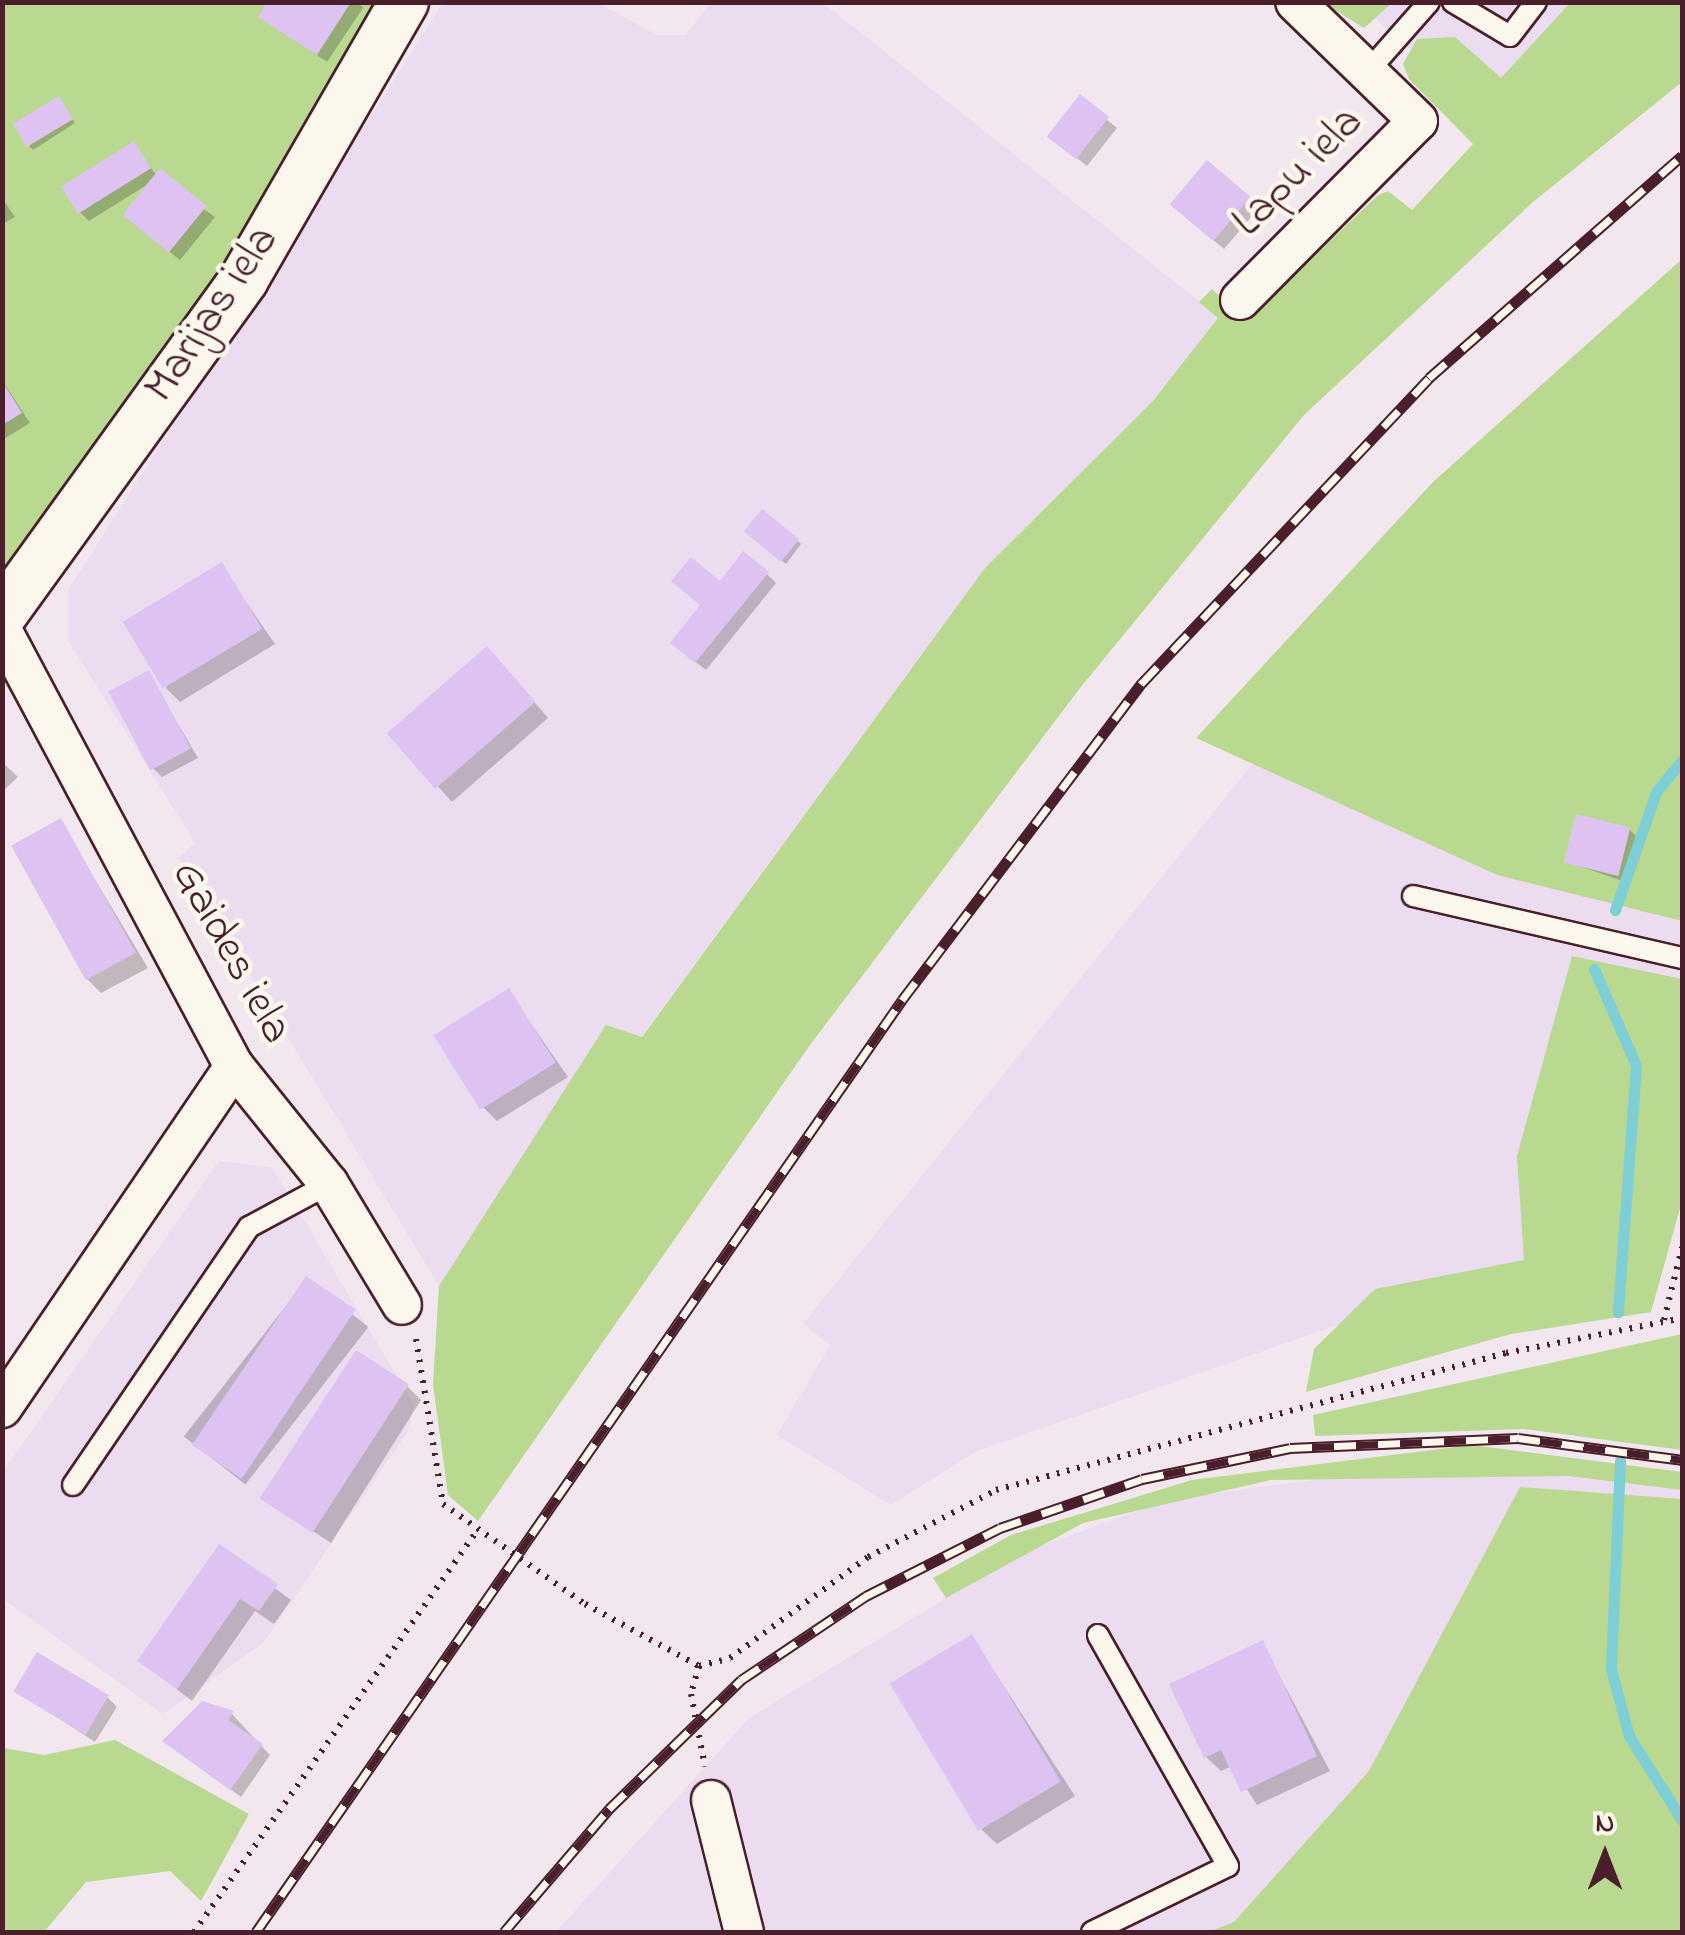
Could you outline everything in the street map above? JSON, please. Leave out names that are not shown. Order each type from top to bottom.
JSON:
[{"type":"street","name":"Marijas iela","points":[[2,615],[244,279],[404,2]]},
{"type":"street","points":[[1295,2],[1370,69]]},
{"type":"street","name":"Lapu iela","points":[[1240,300],[1418,121],[1370,69]]},
{"type":"street","name":"Gaides iela","points":[[2,630],[234,1066],[329,1184],[402,1306]]},
{"type":"street","points":[[2,1408],[234,1066]]},
{"type":"street","points":[[711,1800],[744,1932]]},
{"type":"lane","points":[[1370,69],[1429,2]]},
{"type":"lane","points":[[1452,2],[1510,36],[1536,2]]},
{"type":"lane","points":[[1414,896],[1682,958]]},
{"type":"lane","points":[[73,1485],[248,1227],[329,1184]]},
{"type":"lane","points":[[1092,1932],[1228,1866],[1098,1635]]},
{"type":"path","points":[[1664,1320],[1682,1247]]},
{"type":"path","points":[[402,1306],[422,1354],[443,1504],[477,1531],[698,1666],[730,1658],[868,1557],[996,1490],[1682,1318]]},
{"type":"path","points":[[194,1932],[477,1531]]},
{"type":"path","points":[[698,1666],[691,1694],[711,1800]]},
{"type":"shaded area","points":[[443,3],[599,3],[657,35],[686,35],[710,3],[823,3],[1219,317],[1153,401],[985,568],[641,1037],[439,1286],[179,858],[195,843],[68,640],[68,590]]},
{"type":"shaded area","points":[[1358,3],[1671,3],[1519,146]]},
{"type":"shaded area","points":[[1682,488],[1682,1004],[1649,1273],[1369,1314],[977,1451],[891,1505],[777,1435],[830,1345],[803,1324],[1424,550]]},
{"type":"shaded area","points":[[219,1161],[273,1168],[414,1405],[408,1431],[264,1642],[163,1714],[3,1599],[3,1472]]},
{"type":"shaded area","points":[[1366,1473],[1568,1476],[1682,1490],[1682,1932],[556,1932],[749,1718],[1019,1554],[1170,1499]]},
{"type":"green space","points":[[3,3],[391,3],[212,285],[3,582]]},
{"type":"green space","points":[[1324,3],[1392,3],[1364,28]]},
{"type":"green space","points":[[1570,3],[1682,3],[1682,82],[1533,202],[1304,415],[1080,688],[810,1045],[478,1521],[448,1495],[433,1385],[439,1286],[606,1025],[642,1037],[985,568],[1153,401],[1218,318],[1199,302],[1212,289],[1246,321],[1377,196],[1388,191],[1412,210],[1473,144],[1409,79],[1403,64],[1417,39],[1455,37],[1501,78]]},
{"type":"green space","points":[[1682,259],[1682,921],[1497,875],[1196,738],[1433,482]]},
{"type":"green space","points":[[1572,956],[1682,979],[1682,1201],[1651,1312],[1511,1334],[1306,1392],[1314,1349],[1375,1289],[1524,1260],[1517,1156]]},
{"type":"green space","points":[[1682,1334],[1682,1450],[1524,1429],[1315,1436],[1313,1415]]},
{"type":"green space","points":[[1472,1445],[1682,1472],[1682,1490],[1568,1476],[1271,1480],[1083,1523],[946,1598],[933,1578],[1011,1535],[1192,1480]]},
{"type":"green space","points":[[1520,1487],[1682,1499],[1682,1932],[1209,1932],[1234,1922],[1369,1771]]},
{"type":"green space","points":[[115,1740],[249,1814],[201,1901],[170,1871],[86,1882],[44,1932],[3,1932],[3,1748],[44,1755]]},
{"type":"building","points":[[267,2],[351,2],[317,55],[258,17]]},
{"type":"building","points":[[1080,94],[1109,117],[1076,159],[1047,137]]},
{"type":"building","points":[[59,96],[73,119],[27,147],[13,124]]},
{"type":"building","points":[[134,141],[151,168],[78,214],[61,187]]},
{"type":"building","points":[[1207,160],[1251,197],[1213,241],[1170,204]]},
{"type":"building","points":[[160,168],[207,206],[169,252],[122,215]]},
{"type":"building","points":[[2,381],[22,413],[2,425]]},
{"type":"building","points":[[762,509],[799,539],[781,562],[744,532]]},
{"type":"building","points":[[743,551],[769,572],[695,663],[670,643],[700,605],[671,581],[691,557],[720,581]]},
{"type":"building","points":[[222,562],[262,629],[163,689],[123,622]]},
{"type":"building","points":[[487,646],[536,702],[435,789],[387,733]]},
{"type":"building","points":[[149,670],[191,749],[150,770],[108,692]]},
{"type":"building","points":[[1576,814],[1630,828],[1618,876],[1564,863]]},
{"type":"building","points":[[61,818],[136,953],[86,980],[11,846]]},
{"type":"building","points":[[509,988],[556,1063],[480,1110],[434,1035]]},
{"type":"building","points":[[306,1276],[356,1310],[242,1479],[192,1445]]},
{"type":"building","points":[[356,1350],[409,1384],[312,1533],[260,1498]]},
{"type":"building","points":[[219,1544],[278,1584],[259,1611],[240,1599],[177,1689],[137,1661]]},
{"type":"building","points":[[972,1634],[1061,1781],[978,1831],[890,1683]]},
{"type":"building","points":[[1263,1640],[1317,1756],[1241,1792],[1221,1750],[1204,1758],[1169,1684]]},
{"type":"building","points":[[37,1652],[109,1695],[85,1735],[13,1691]]},
{"type":"building","points":[[202,1701],[234,1711],[228,1720],[263,1744],[230,1790],[162,1741]]},
{"type":"waterway","points":[[1615,910],[1656,792],[1682,760]]},
{"type":"waterway","points":[[1594,969],[1636,1065],[1618,1312]]},
{"type":"waterway","points":[[1620,1461],[1611,1669],[1629,1736],[1682,1820]]},
{"type":"railway","points":[[256,1932],[902,1000],[1142,683],[1429,378],[1682,156]]},
{"type":"railway","points":[[504,1932],[609,1809],[741,1680],[866,1596],[1000,1528],[1142,1479],[1290,1448],[1518,1438],[1682,1460]]}]
